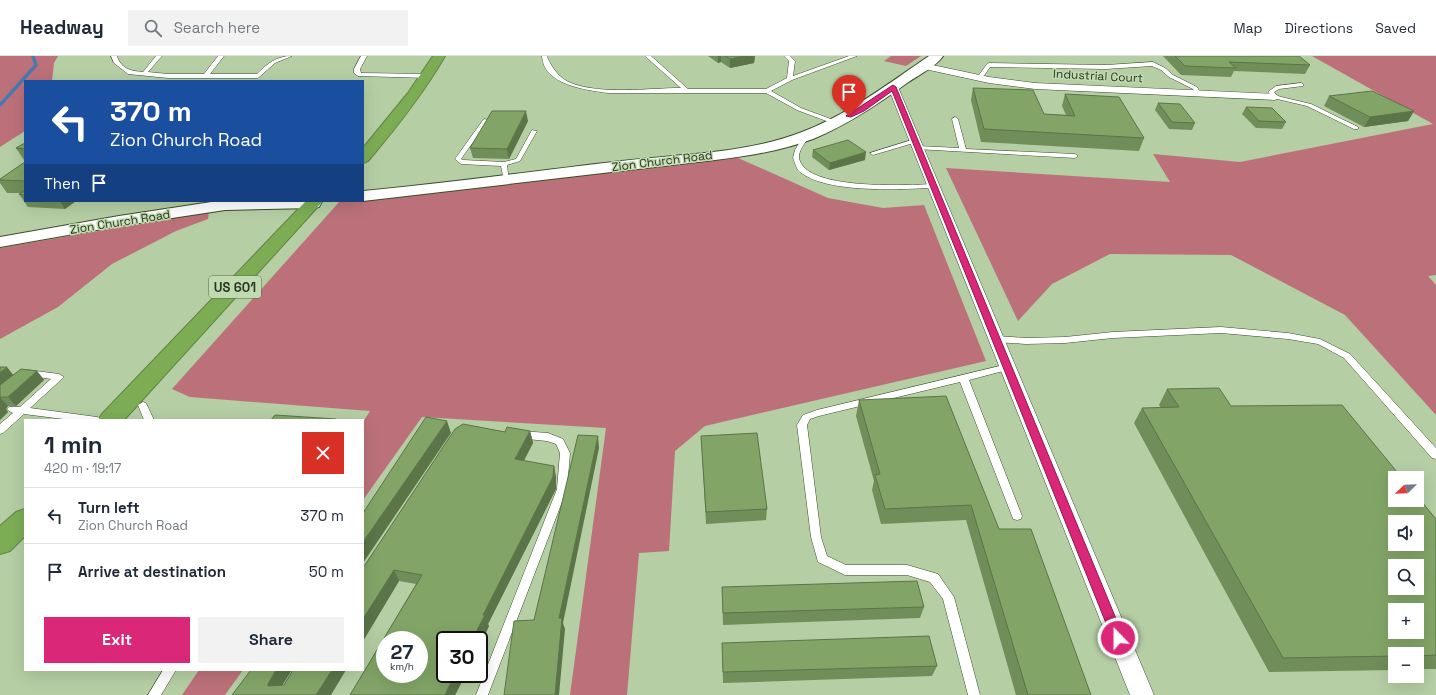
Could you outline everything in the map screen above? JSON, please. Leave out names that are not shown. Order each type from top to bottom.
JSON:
[{"type":"highway","points":[[364,157],[407,107],[428,76],[439,56]]},
{"type":"highway","name":"US 601","points":[[140,415],[320,202]]},
{"type":"highway","name":"US 601","points":[[111,419],[320,202]]},
{"type":"highway","points":[[0,543],[23,517]]},
{"type":"street","name":"Zion Church Road","points":[[364,196],[507,181],[721,154],[767,146],[806,136],[836,123],[862,109],[937,56]]},
{"type":"street","name":"Industrial Court","points":[[923,66],[979,79],[1036,86],[1275,97]]},
{"type":"street","points":[[893,87],[1142,695]]},
{"type":"street","name":"Zion Church Road","points":[[0,242],[119,221],[225,206],[320,202]]},
{"type":"lane","points":[[114,56],[116,62],[128,72],[168,76],[258,76],[273,62],[289,56]]},
{"type":"lane","points":[[144,74],[159,56]]},
{"type":"lane","points":[[206,76],[221,56]]},
{"type":"lane","points":[[364,56],[357,69],[357,73],[360,75],[428,76]]},
{"type":"lane","points":[[545,56],[544,57],[550,70],[568,84],[588,89],[608,91],[767,91],[790,79],[854,56]]},
{"type":"lane","points":[[648,56],[686,90]]},
{"type":"lane","points":[[787,56],[792,61],[790,79]]},
{"type":"lane","points":[[979,79],[989,65],[1106,67],[1153,64],[1163,69],[1171,76],[1195,88],[1198,94]]},
{"type":"lane","points":[[1301,85],[1278,87],[1271,92],[1275,97],[1309,105],[1356,128]]},
{"type":"lane","points":[[767,91],[799,109],[836,123]]},
{"type":"lane","points":[[955,119],[963,150]]},
{"type":"lane","points":[[485,121],[458,159],[462,162],[504,164],[518,160],[534,131]]},
{"type":"lane","points":[[806,136],[796,156],[797,163],[802,170],[821,180],[836,184],[854,186],[934,186]]},
{"type":"lane","points":[[873,153],[917,145],[963,150],[1075,156]]},
{"type":"lane","points":[[504,164],[507,181]]},
{"type":"lane","points":[[996,339],[1026,341],[1065,340],[1113,335],[1221,330],[1288,336],[1320,342],[1346,356],[1436,455]]},
{"type":"lane","points":[[974,695],[948,597],[934,578],[907,570],[846,570],[822,559],[816,537],[802,426],[806,416],[1008,366]]},
{"type":"lane","points":[[1,428],[59,377],[26,373],[20,377]]},
{"type":"lane","points":[[963,377],[1017,516]]},
{"type":"lane","points":[[30,392],[40,393]]},
{"type":"lane","points":[[12,409],[90,419]]},
{"type":"lane","points":[[482,695],[562,489],[565,453],[560,442],[548,437],[511,434]]},
{"type":"lane","points":[[154,695],[169,671]]},
{"type":"shaded area","points":[[0,56],[58,56],[54,63],[52,80],[24,80],[24,132],[0,147]]},
{"type":"shaded area","points":[[891,56],[921,56],[906,66],[884,61]]},
{"type":"shaded area","points":[[1312,56],[1436,56],[1436,275],[1428,276],[1436,285],[1436,415],[1345,315],[1231,255],[1110,254],[1052,284],[1018,321],[946,168],[1170,182],[1153,154],[1240,162],[1433,124]]},
{"type":"shaded area","points":[[736,157],[828,198],[883,208],[924,205],[986,361],[705,426],[675,451],[669,551],[639,553],[627,695],[570,695],[606,428],[422,417],[364,499],[364,420],[370,411],[190,397],[172,389],[339,202],[364,201]]},
{"type":"shaded area","points":[[209,212],[208,219],[176,231],[112,264],[58,307],[0,339],[0,248]]},
{"type":"shaded area","points":[[198,671],[242,671],[225,695],[182,695]]},
{"type":"building","points":[[725,56],[744,56],[730,59]]},
{"type":"building","points":[[1175,56],[1299,56],[1310,65],[1229,62],[1236,68],[1185,66]]},
{"type":"building","points":[[973,88],[1033,90],[1044,114],[1075,116],[1065,94],[1119,97],[1144,138],[984,129]]},
{"type":"building","points":[[1372,91],[1414,111],[1370,117],[1329,96]]},
{"type":"building","points":[[1158,103],[1180,104],[1195,123],[1172,122]]},
{"type":"building","points":[[1246,107],[1272,108],[1286,122],[1259,121]]},
{"type":"building","points":[[492,111],[526,111],[507,149],[470,148]]},
{"type":"building","points":[[848,140],[866,152],[830,163],[813,150]]},
{"type":"building","points":[[24,144],[24,149],[16,148]]},
{"type":"building","points":[[24,163],[24,181],[0,179]]},
{"type":"building","points":[[0,367],[7,367],[0,373]]},
{"type":"building","points":[[21,369],[37,371],[8,397],[0,397],[0,385]]},
{"type":"building","points":[[1219,388],[1231,406],[1342,405],[1396,471],[1388,471],[1388,507],[1424,507],[1424,504],[1436,519],[1436,655],[1424,656],[1424,647],[1388,647],[1388,656],[1283,658],[1142,408],[1179,407],[1167,389]]},
{"type":"building","points":[[946,396],[999,529],[1031,529],[1091,695],[1028,695],[971,505],[885,509],[875,475],[880,474],[859,400]]},
{"type":"building","points":[[275,415],[336,419],[272,419]]},
{"type":"building","points":[[426,417],[447,421],[364,541],[364,511]]},
{"type":"building","points":[[463,424],[505,432],[507,427],[530,431],[515,459],[554,466],[553,477],[483,615],[485,615],[477,631],[436,631],[436,683],[451,683],[445,695],[350,695],[376,652],[376,683],[428,683],[428,631],[388,631],[422,575],[394,570],[364,617],[364,566],[455,429]]},
{"type":"building","points":[[757,433],[767,509],[706,512],[701,436]]},
{"type":"building","points":[[578,435],[598,436],[559,618],[562,618],[555,695],[504,695],[514,621],[534,620]]},
{"type":"building","points":[[917,581],[924,607],[723,613],[722,587]]},
{"type":"building","points":[[929,636],[937,666],[723,672],[722,643]]},
{"type":"building","points":[[250,671],[275,671],[268,686],[284,685],[292,671],[331,671],[316,695],[232,695]]},
{"type":"waterway","points":[[0,105],[36,65],[33,56]]},
{"type":"route","points":[[849,116],[862,109],[893,87],[1118,638]]}]
